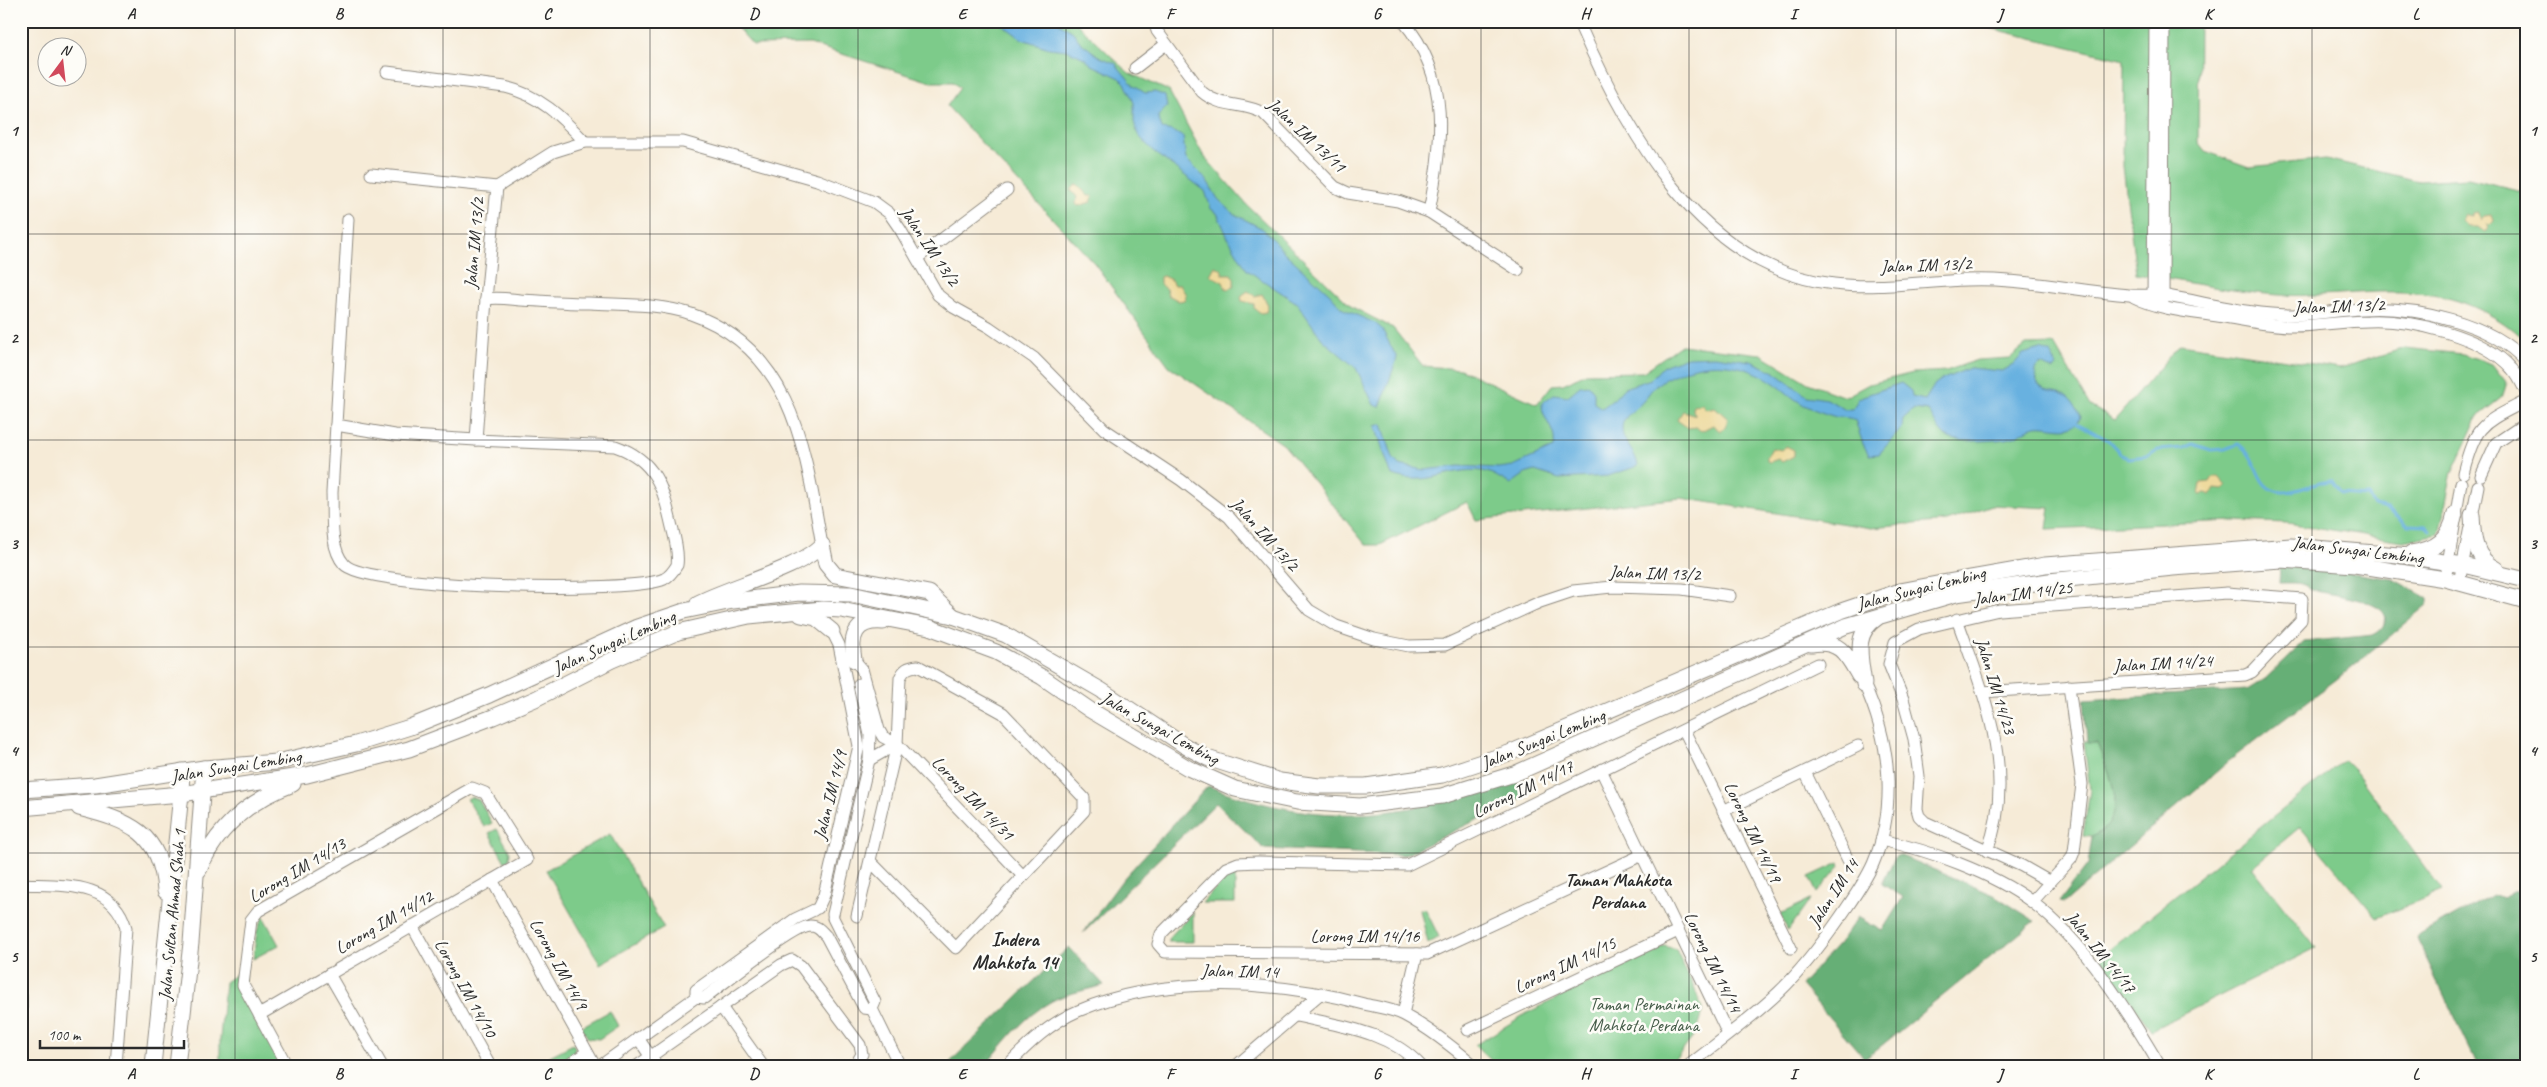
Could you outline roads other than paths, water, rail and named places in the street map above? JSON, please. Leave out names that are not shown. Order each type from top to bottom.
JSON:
[{"type":"main road","points":[[2399,555],[2425,552],[2436,546],[2449,532],[2455,514]]},
{"type":"main road","points":[[2472,515],[2473,536],[2482,560],[2489,566],[2522,579]]},
{"type":"main road","points":[[684,611],[718,593],[806,559],[822,545],[826,564],[835,575],[929,593],[954,616]]},
{"type":"main road","name":"Jalan Sungai Lembing","points":[[21,790],[95,785],[204,768],[278,762],[356,744],[410,727],[637,627],[684,611],[734,601],[799,593],[851,594],[954,616],[1006,635],[1101,690],[1185,746],[1207,758],[1280,781],[1319,786],[1366,786],[1442,775],[1510,753],[1841,611],[1900,591],[2045,565],[2174,553],[2291,546],[2399,555],[2455,564],[2522,579]]},
{"type":"main road","name":"Jalan Sungai Lembing","points":[[21,808],[201,792],[307,775],[410,749],[483,721],[535,699],[612,660],[678,632],[749,616],[823,609],[841,610],[929,627],[996,652],[1042,677],[1090,710],[1188,768],[1235,789],[1297,802],[1360,806],[1442,796],[1514,774],[1846,626],[1956,594],[2049,581],[2281,560],[2355,565],[2452,581],[2526,601]]},
{"type":"main road","points":[[788,613],[816,618],[832,631]]},
{"type":"main road","points":[[1864,684],[1859,652],[1860,639],[1867,626],[1886,614]]},
{"type":"main road","points":[[854,660],[853,639],[860,628],[868,622],[929,627]]},
{"type":"main road","points":[[1805,645],[1819,643],[1841,649],[1864,684]]},
{"type":"main road","name":"Jalan Sultan Ahmad Shah 1","points":[[177,1066],[196,879],[204,768]]},
{"type":"main road","name":"Jalan Sultan Ahmad Shah 1","points":[[153,1066],[182,794],[182,771]]},
{"type":"main road","points":[[196,879],[213,843],[233,818],[252,803],[307,775]]},
{"type":"main road","points":[[68,805],[117,818],[137,829],[153,846],[165,884],[166,932]]},
{"type":"street","name":"Jalan IM 13/11","points":[[1154,21],[1157,31],[1166,44],[1208,98],[1228,105],[1252,107],[1263,113],[1335,187],[1348,193],[1398,201],[1429,212],[1518,270]]},
{"type":"street","points":[[1403,21],[1418,40],[1429,64],[1435,79],[1438,101],[1440,142],[1429,212]]},
{"type":"street","name":"Jalan IM 13/2","points":[[1578,21],[1593,56],[1628,122],[1672,186],[1711,226],[1752,257],[1781,271],[1808,280],[1835,284],[2006,280],[2132,296],[2292,326],[2370,320],[2400,322],[2439,330],[2481,346],[2512,368],[2526,392]]},
{"type":"street","points":[[2158,301],[2160,22]]},
{"type":"street","points":[[1134,68],[1166,44]]},
{"type":"street","points":[[387,72],[505,86],[519,90],[547,106],[567,122],[584,142]]},
{"type":"street","name":"Jalan IM 13/2","points":[[822,545],[811,484],[789,405],[779,386],[744,343],[721,327],[690,314],[653,306],[486,299],[497,187],[553,152],[584,142],[683,142],[845,189],[874,202],[889,213],[938,295],[953,307],[989,327],[1034,358],[1104,429],[1181,480],[1222,511],[1247,535],[1309,610],[1336,626],[1394,644],[1409,646],[1445,645],[1540,602],[1573,591],[1612,587],[1682,589],[1730,596]]},
{"type":"street","points":[[371,174],[497,187]]},
{"type":"street","points":[[917,258],[1007,190]]},
{"type":"street","points":[[336,425],[395,434],[476,440],[615,446],[629,451],[655,474],[663,489],[675,536],[677,565],[665,578],[649,583],[530,587],[436,584],[402,580],[348,568],[340,558],[333,530],[332,493],[340,320],[348,220]]},
{"type":"street","points":[[476,440],[486,299]]},
{"type":"street","name":"Jalan IM 13/2","points":[[2158,301],[2292,315],[2366,308],[2438,317],[2466,324],[2488,333],[2508,345],[2526,362]]},
{"type":"street","points":[[2455,564],[2455,514],[2469,449],[2481,427],[2526,401]]},
{"type":"street","points":[[2452,581],[2455,564],[2472,515],[2479,481],[2496,443],[2526,423]]},
{"type":"street","name":"Jalan IM 14/25","points":[[1987,851],[1925,822],[1919,816],[1917,808],[1919,776],[1914,739],[1903,699],[1889,664],[1889,657],[1895,642],[1919,629],[1999,610],[2227,593],[2302,599]]},
{"type":"street","name":"Jalan IM 14/24","points":[[1982,692],[2248,675],[2301,620],[2302,599]]},
{"type":"street","name":"Jalan IM 14/23","points":[[1957,619],[1982,692],[1995,740],[1999,774],[1995,832],[1987,851]]},
{"type":"street","name":"Jalan IM 14/9","points":[[816,909],[824,895],[859,746],[840,645],[832,631]]},
{"type":"street","name":"Jalan IM 14/9","points":[[833,916],[869,760],[870,735],[854,660]]},
{"type":"street","name":"Lorong IM 14/31","points":[[854,660],[862,669],[879,730],[883,737],[897,744],[1023,876]]},
{"type":"street","name":"Lorong IM 14/17","points":[[1158,947],[1158,939],[1161,934],[1226,868],[1242,862],[1407,866],[1818,664]]},
{"type":"street","points":[[857,916],[897,744],[900,678],[903,671],[918,666],[1003,713],[1084,798],[1084,811],[956,948],[870,861]]},
{"type":"street","name":"Jalan IM 14","points":[[1688,1066],[1779,992],[1818,948],[1868,873],[1881,840],[1887,806],[1886,760],[1880,727],[1864,684]]},
{"type":"street","points":[[2032,902],[2073,856],[2082,787],[2069,686]]},
{"type":"street","name":"Lorong IM 14/19","points":[[1684,730],[1791,948]]},
{"type":"street","points":[[869,760],[897,744]]},
{"type":"street","points":[[1723,811],[1858,746]]},
{"type":"street","name":"Lorong IM 14/14","points":[[1601,770],[1728,1034]]},
{"type":"street","points":[[1804,772],[1848,860]]},
{"type":"street","name":"Lorong IM 14/13","points":[[287,1066],[244,985],[251,920],[258,911],[472,788],[485,793],[527,860]]},
{"type":"street","name":"Jalan IM 14/17","points":[[1881,840],[1911,848],[1968,869],[2009,888],[2032,902],[2081,951],[2128,1015],[2160,1066]]},
{"type":"street","points":[[1987,851],[2022,866],[2050,882]]},
{"type":"street","name":"Lorong IM 14/16","points":[[1158,947],[1165,952],[1427,954],[1642,855]]},
{"type":"street","name":"Lorong IM 14/12","points":[[259,1015],[527,860]]},
{"type":"street","name":"Lorong IM 14/9","points":[[492,880],[595,1066]]},
{"type":"street","points":[[21,884],[79,886],[90,889],[108,900],[124,919],[126,928],[116,1066]]},
{"type":"street","points":[[696,997],[696,990],[795,919],[825,907],[833,916],[875,1002],[872,1009],[900,1066]]},
{"type":"street","points":[[816,909],[812,921],[826,936],[864,1008],[872,1009]]},
{"type":"street","points":[[600,1066],[696,997],[704,998],[801,929],[827,927],[833,916]]},
{"type":"street","name":"Lorong IM 14/10","points":[[412,926],[490,1066]]},
{"type":"street","name":"Lorong IM 14/15","points":[[1468,1030],[1678,931]]},
{"type":"street","points":[[1403,1014],[1417,954]]},
{"type":"street","points":[[637,1066],[654,1061],[721,1007],[781,965],[792,960],[802,966],[860,1045],[862,1054],[859,1058]]},
{"type":"street","points":[[329,974],[382,1066]]},
{"type":"street","name":"Jalan IM 14","points":[[1007,1066],[1052,1025],[1077,1011],[1111,998],[1163,989],[1219,985],[1271,987],[1321,993],[1403,1014],[1451,1045],[1475,1066]]},
{"type":"street","points":[[1236,1066],[1321,993]]},
{"type":"street","points":[[21,996],[21,1015]]},
{"type":"street","points":[[721,1007],[763,1066]]},
{"type":"street","points":[[1296,1016],[1371,1034],[1400,1048],[1421,1066]]},
{"type":"street","points":[[638,1038],[654,1061]]},
{"type":"street","points":[[567,1066],[588,1052]]},
{"type":"water","points":[[997,21],[1056,21],[1073,32],[1080,42],[1100,57],[1115,63],[1134,86],[1145,93],[1155,92],[1165,96],[1167,107],[1158,116],[1162,129],[1173,131],[1183,137],[1186,159],[1206,179],[1218,199],[1234,214],[1263,229],[1343,309],[1375,323],[1382,329],[1397,358],[1380,407],[1374,405],[1356,368],[1322,339],[1297,303],[1247,270],[1228,238],[1217,213],[1211,209],[1205,191],[1152,150],[1138,135],[1134,122],[1134,103],[1125,83],[1120,78],[1092,65],[1084,58],[1067,50],[1049,48],[1022,39]]},
{"type":"water","points":[[2041,349],[2051,354],[2057,367],[2053,370],[2041,364],[2036,368],[2038,385],[2047,391],[2065,395],[2070,399],[2081,417],[2077,423],[2066,428],[2036,426],[2011,438],[1989,441],[1962,441],[1946,436],[1928,411],[1914,409],[1903,419],[1902,428],[1879,454],[1869,455],[1855,420],[1836,417],[1808,407],[1753,371],[1730,365],[1694,367],[1665,379],[1653,388],[1642,403],[1627,416],[1622,428],[1624,438],[1635,456],[1638,466],[1608,476],[1559,479],[1535,471],[1525,474],[1511,484],[1490,473],[1471,470],[1427,478],[1404,478],[1391,474],[1375,426],[1382,424],[1393,458],[1399,465],[1424,470],[1459,466],[1499,468],[1513,466],[1553,448],[1554,436],[1544,415],[1542,403],[1554,394],[1568,396],[1580,386],[1589,385],[1594,392],[1594,403],[1602,408],[1624,388],[1651,379],[1663,366],[1687,357],[1715,356],[1751,361],[1773,371],[1807,396],[1827,399],[1844,409],[1853,409],[1858,399],[1863,396],[1901,383],[1911,391],[1912,397],[1925,400],[1935,384],[1941,380],[1970,368],[2002,371],[2016,362],[2023,354]]},
{"type":"waterway","points":[[2077,423],[2108,440],[2122,455],[2129,458],[2147,456],[2158,450],[2183,448],[2193,444],[2211,450],[2225,449],[2238,444],[2246,450],[2262,480],[2273,490],[2289,492],[2332,481],[2341,494],[2368,496],[2374,506],[2387,509],[2408,525],[2426,526],[2430,530]]},
{"type":"district","name":"Taman Mahkota Perdana","points":[[1618,891]]},
{"type":"district","name":"Indera Mahkota 14","points":[[1015,950]]},
{"type":"park label","name":"Taman Permainan Mahkota Perdana","points":[[1644,1014]]}]
